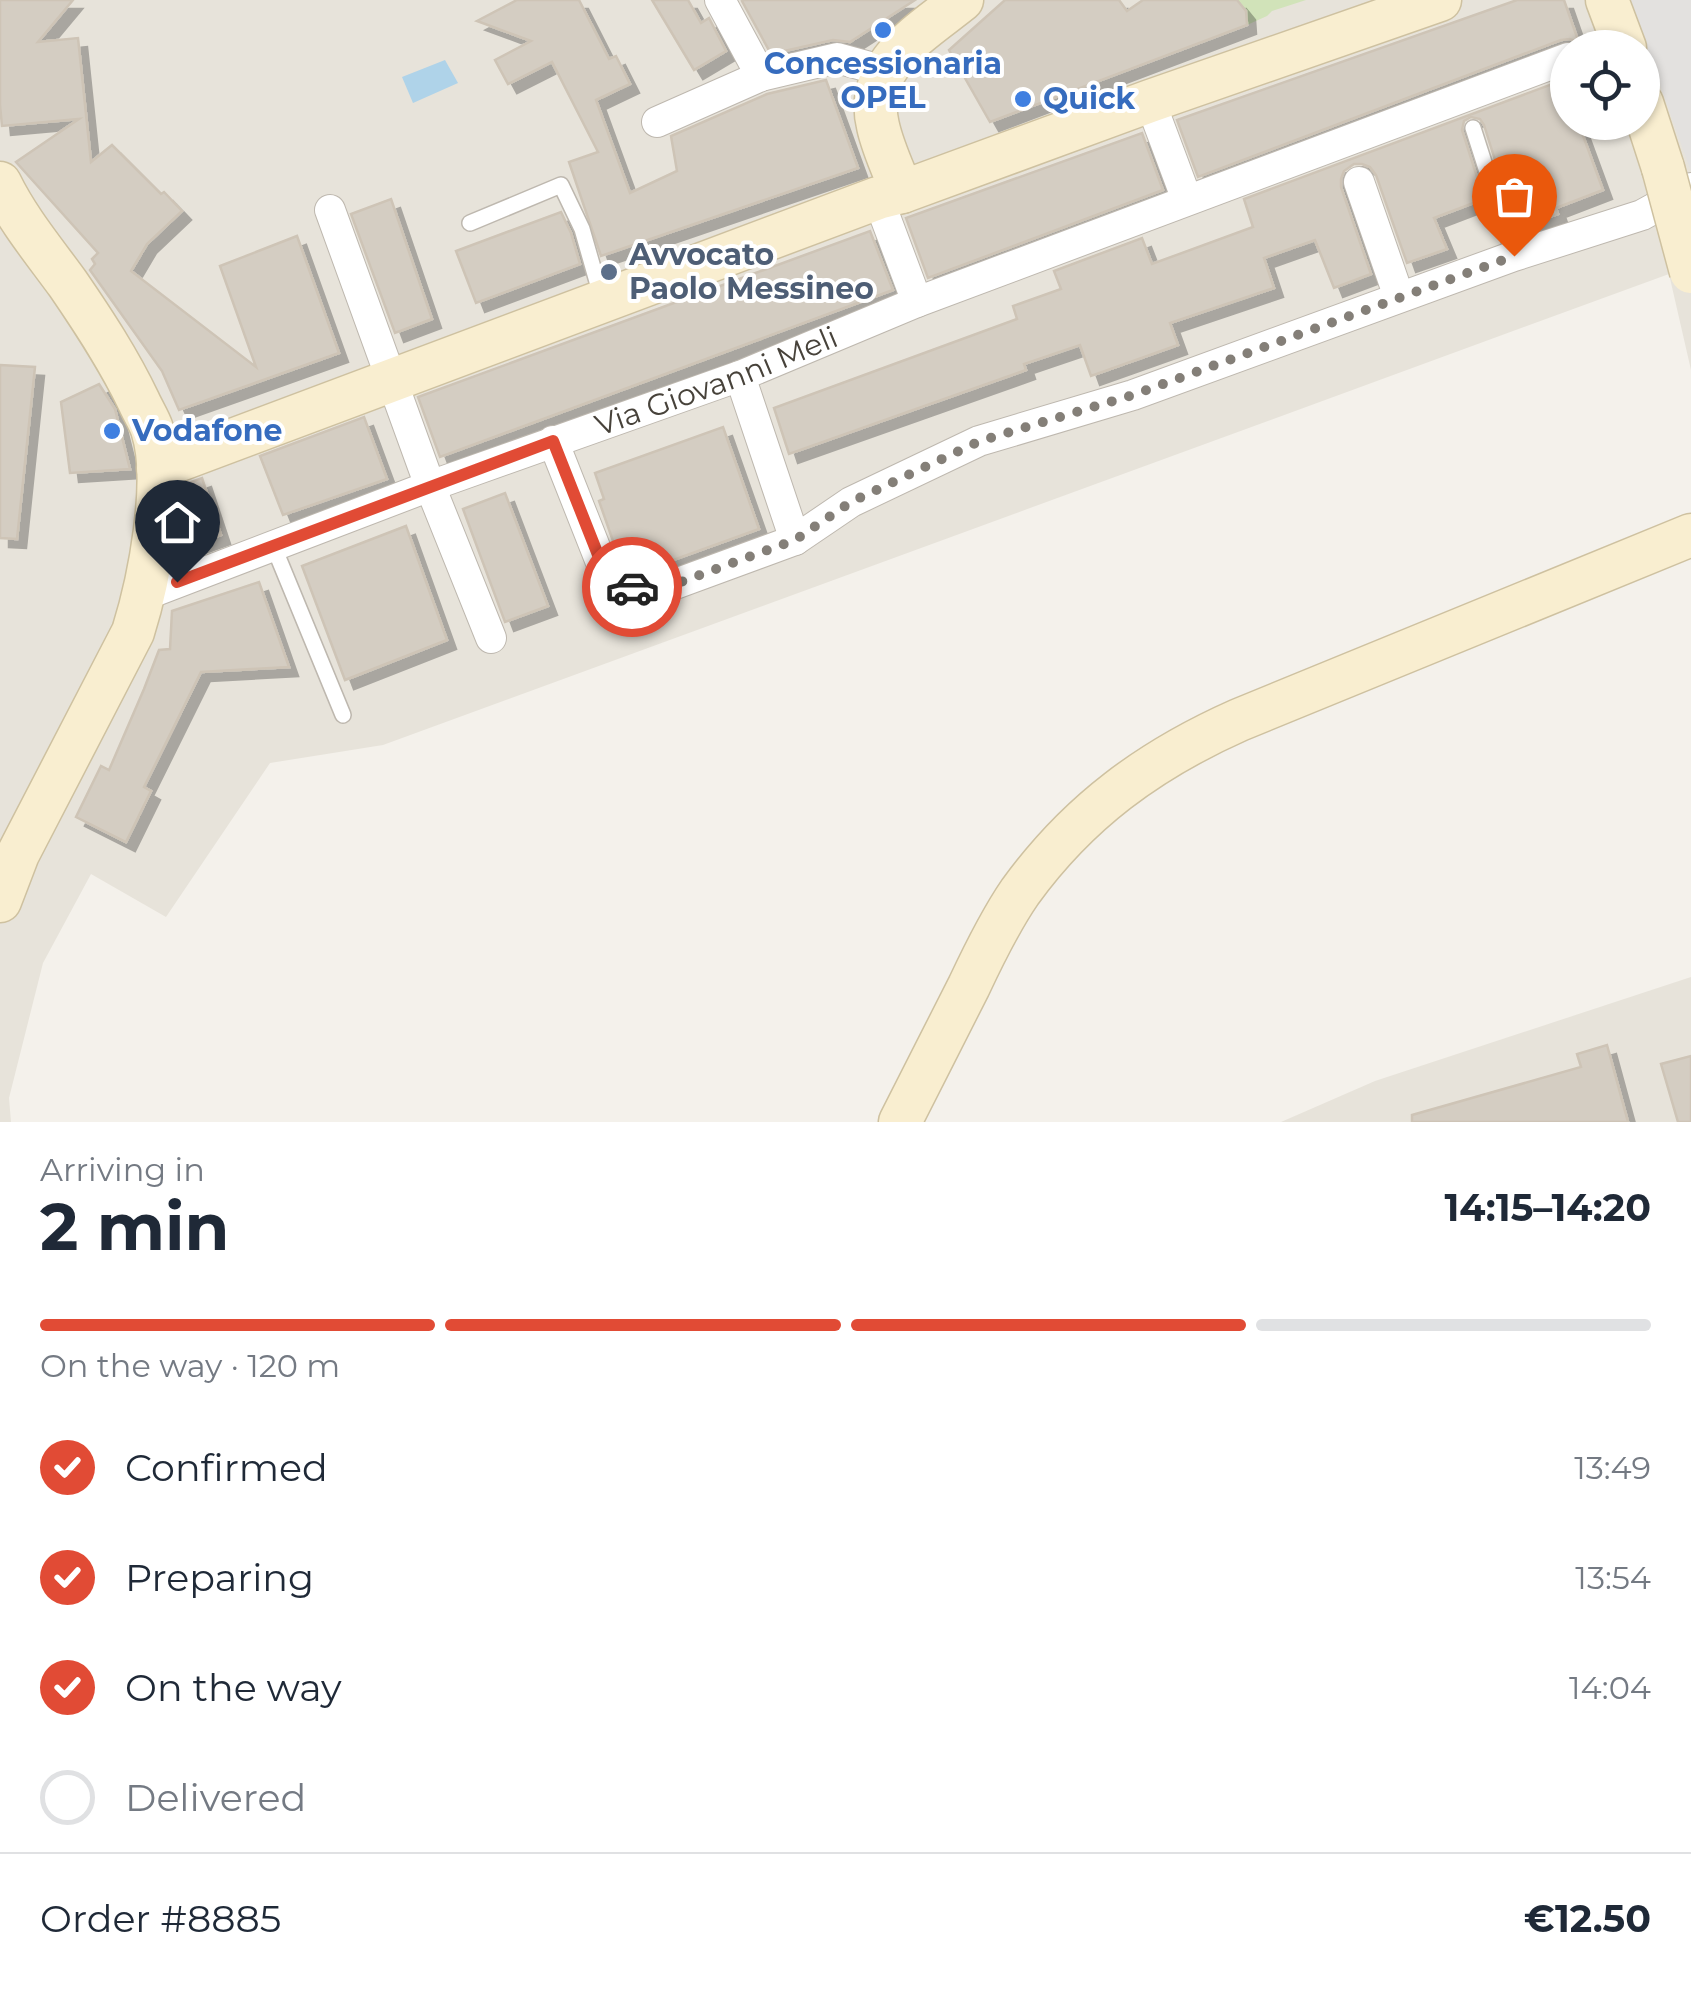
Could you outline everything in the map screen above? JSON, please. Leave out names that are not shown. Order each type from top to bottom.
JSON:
[{"type":"street","points":[[720,0],[760,76]]},
{"type":"street","points":[[918,302],[890,195],[875,95],[888,63],[962,0]]},
{"type":"street","points":[[158,468],[602,300],[1440,0]]},
{"type":"street","points":[[657,122],[760,76],[838,58],[884,71]]},
{"type":"street","name":"Via Giovanni Meli","points":[[145,595],[430,486],[740,376],[918,302],[1550,65]]},
{"type":"street","points":[[1150,101],[1187,200]]},
{"type":"street","points":[[1659,140],[1677,178],[1691,272]]},
{"type":"street","points":[[553,441],[606,575],[648,594],[795,540],[851,502],[980,441],[1133,395],[1399,296],[1642,215],[1677,178]]},
{"type":"street","points":[[1359,182],[1399,296]]},
{"type":"street","points":[[0,183],[14,211],[92,319],[124,372],[152,430],[158,468],[155,527],[145,595],[133,632],[18,854],[0,901]]},
{"type":"street","points":[[330,210],[430,486],[491,638]]},
{"type":"street","points":[[740,376],[795,540]]},
{"type":"street","points":[[900,1122],[1019,894],[1059,844],[1146,769],[1192,741],[1239,720],[1691,535]]},
{"type":"lane","points":[[1473,128],[1514,256]]},
{"type":"lane","points":[[470,223],[561,185],[582,229],[602,300]]},
{"type":"lane","points":[[273,544],[342,715]]},
{"type":"shaded area","points":[[0,0],[1691,0],[1691,370],[1669,274],[383,745],[270,763],[166,917],[91,874],[43,963],[9,1098],[11,1122],[0,1122]]},
{"type":"shaded area","points":[[1630,0],[1691,0],[1691,172],[1660,85],[1660,30],[1641,30]]},
{"type":"shaded area","points":[[1691,977],[1691,1122],[1281,1122],[1375,1081]]},
{"type":"green space","points":[[1237,0],[1306,0],[1272,11],[1247,25],[1246,12]]},
{"type":"water","points":[[445,60],[458,83],[413,103],[402,77]]},
{"type":"building","points":[[0,0],[73,0],[38,42],[78,38],[91,162],[112,145],[182,211],[147,244],[131,271],[256,367],[220,266],[297,236],[339,353],[179,410],[162,371],[90,270],[98,253],[16,162],[79,119],[2,126]]},
{"type":"building","points":[[517,0],[579,0],[609,59],[616,56],[630,84],[596,100],[630,193],[677,171],[671,136],[767,94],[826,80],[858,168],[601,256],[569,162],[598,152],[552,62],[508,84],[495,60],[531,41],[477,21]]},
{"type":"building","points":[[652,0],[688,0],[701,23],[709,18],[726,51],[694,70]]},
{"type":"building","points":[[744,0],[915,0],[850,42],[833,40],[771,54]]},
{"type":"building","points":[[1005,0],[1119,0],[1127,11],[1143,0],[1237,0],[1246,11],[1247,25],[990,122],[949,50]]},
{"type":"building","points":[[1517,0],[1564,0],[1574,30],[1550,30],[1550,44],[1198,177],[1177,120]]},
{"type":"building","points":[[1550,85],[1550,140],[1585,140],[1603,190],[1556,208],[1558,214],[1521,227],[1508,190],[1505,192],[1484,125],[1480,119],[1471,117],[1464,121],[1462,130],[1484,199],[1434,218],[1447,249],[1407,263],[1376,175],[1370,167],[1354,164],[1344,171],[1341,187],[1371,274],[1334,288],[1315,240],[1264,258],[1274,288],[1170,323],[1178,345],[1091,376],[1080,345],[1024,364],[1026,370],[789,454],[774,408],[1017,319],[1013,306],[1061,289],[1054,271],[1142,238],[1152,264],[1253,227],[1244,199]]},
{"type":"building","points":[[1142,133],[1163,190],[928,278],[906,218]]},
{"type":"building","points":[[391,199],[432,319],[395,333],[351,214]]},
{"type":"building","points":[[561,212],[580,264],[476,303],[456,251]]},
{"type":"building","points":[[870,231],[893,290],[440,457],[418,397]]},
{"type":"building","points":[[0,365],[35,367],[17,539],[0,538]]},
{"type":"building","points":[[99,384],[115,409],[130,469],[70,473],[61,402]]},
{"type":"building","points":[[364,417],[387,479],[283,515],[260,456]]},
{"type":"building","points":[[723,427],[759,529],[643,571],[627,564],[621,548],[616,550],[599,501],[604,499],[595,473]]},
{"type":"building","points":[[202,478],[221,535],[177,551],[183,485]]},
{"type":"building","points":[[505,493],[548,606],[505,622],[463,509]]},
{"type":"building","points":[[406,526],[447,640],[345,680],[302,566]]},
{"type":"building","points":[[259,582],[289,667],[201,672],[144,787],[151,791],[126,842],[76,817],[101,766],[109,770],[159,650],[170,649],[172,611]]},
{"type":"building","points":[[1607,1045],[1628,1122],[1412,1122],[1412,1115],[1581,1067],[1577,1054]]},
{"type":"building","points":[[1691,1056],[1691,1122],[1678,1122],[1661,1064]]},
{"type":"way so far","points":[[632,587],[648,594],[795,540],[851,502],[980,441],[1133,395],[1514,256]]},
{"type":"place","name":"Concessionaria OPEL","points":[[883,30]]},
{"type":"place","name":"Quick","points":[[1023,99]]},
{"type":"place","name":"Avvocato Paolo Messineo","points":[[609,272]]},
{"type":"place","name":"Vodafone","points":[[112,431]]},
{"type":"route","points":[[177,582],[553,441],[606,575],[632,587]]}]
